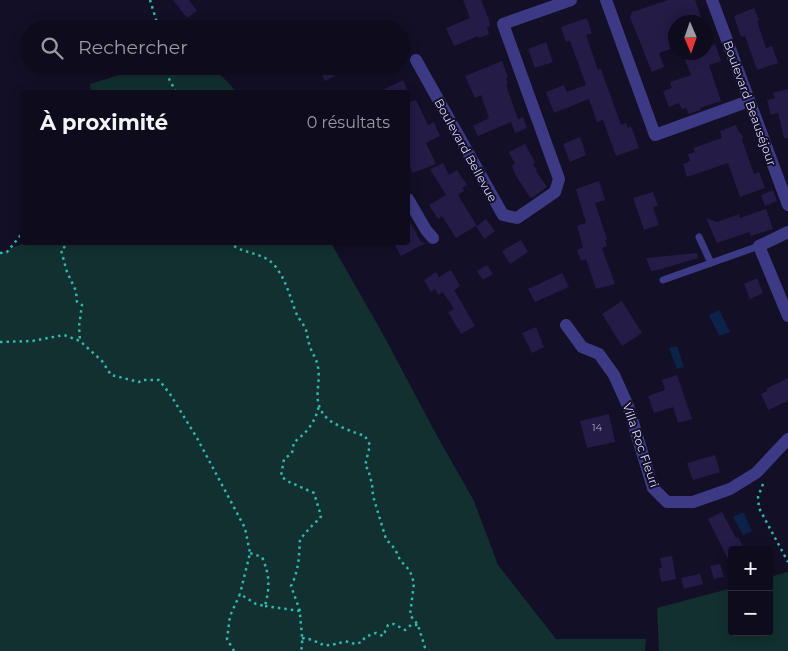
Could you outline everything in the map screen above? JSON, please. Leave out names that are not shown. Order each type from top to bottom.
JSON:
[{"type":"street","name":"Boulevard Bellevue","points":[[416,60],[503,215],[517,218],[555,192],[559,179],[503,24],[571,0]]},
{"type":"street","points":[[606,0],[655,135],[749,101]]},
{"type":"street","name":"Boulevard Beauséjour","points":[[712,0],[788,206]]},
{"type":"street","points":[[410,202],[426,230],[433,238]]},
{"type":"street","points":[[787,311],[759,246],[788,232]]},
{"type":"street","name":"Villa Roc Fleuri","points":[[566,325],[582,347],[599,354],[614,375],[631,414],[653,488],[667,502],[693,502],[730,489],[756,472],[788,439]]},
{"type":"lane","points":[[699,237],[711,263]]},
{"type":"lane","points":[[663,280],[759,246]]},
{"type":"path","points":[[150,0],[156,20]]},
{"type":"path","points":[[167,75],[175,90]]},
{"type":"path","points":[[0,253],[7,252],[20,236]]},
{"type":"path","points":[[67,245],[61,250],[67,272],[76,290],[77,302],[82,305],[79,326],[80,341]]},
{"type":"path","points":[[232,245],[237,249],[265,257],[274,265],[283,279],[298,317],[306,329],[308,342],[318,366],[317,392],[322,414],[345,430],[365,436],[370,445],[365,466],[368,469],[373,496],[386,539],[410,571],[414,582],[410,615],[418,625],[426,651]]},
{"type":"path","points":[[0,342],[32,341],[64,334],[80,341],[102,361],[112,375],[139,382],[142,380],[159,380],[165,387],[196,438],[245,528],[250,552],[240,594],[230,616],[227,639],[234,651]]},
{"type":"path","points":[[301,651],[303,643],[300,611],[291,586],[297,574],[300,538],[309,530],[312,524],[320,520],[321,516],[314,493],[287,481],[281,476],[284,459],[292,454],[294,442],[316,418],[319,405]]},
{"type":"path","points":[[766,480],[758,497],[759,508],[788,562]]},
{"type":"path","points":[[250,552],[262,558],[268,571],[269,590],[265,606]]},
{"type":"path","points":[[240,594],[256,604],[300,611]]},
{"type":"path","points":[[302,638],[309,639],[321,649],[329,650],[345,641],[355,644],[362,642],[365,636],[376,633],[382,636],[388,625],[394,624],[405,630],[411,625],[418,625]]},
{"type":"green space","points":[[120,75],[221,75],[235,90],[91,90],[90,84]]},
{"type":"green space","points":[[20,245],[332,245],[474,501],[498,565],[556,639],[646,639],[645,651],[0,651],[0,253]]},
{"type":"green space","points":[[788,572],[788,651],[659,651],[657,608],[728,589],[728,636],[773,636],[773,576]]},
{"type":"water","points":[[719,310],[730,332],[719,336],[709,315]]},
{"type":"water","points":[[677,346],[684,367],[677,369],[669,348]]},
{"type":"water","points":[[743,512],[752,531],[743,535],[733,517]]},
{"type":"building","points":[[173,0],[189,0],[197,11],[187,18]]},
{"type":"building","points":[[463,0],[481,0],[489,20],[490,26],[487,27],[489,34],[479,38],[478,36],[454,46],[446,28],[470,18]]},
{"type":"building","points":[[668,0],[695,0],[700,15],[668,15],[668,50],[659,53],[664,67],[652,72],[630,17],[632,12]]},
{"type":"building","points":[[754,8],[766,48],[772,46],[778,63],[757,70],[745,36],[741,37],[734,16]]},
{"type":"building","points":[[587,18],[592,33],[586,35],[598,70],[601,69],[621,125],[626,123],[628,128],[631,126],[639,148],[616,156],[603,120],[597,122],[589,99],[554,113],[546,92],[564,85],[567,92],[586,85],[570,41],[566,42],[561,27]]},
{"type":"building","points":[[546,42],[553,62],[535,68],[528,49]]},
{"type":"building","points":[[715,44],[721,61],[709,65],[721,101],[689,114],[686,108],[682,109],[679,103],[669,107],[663,91],[672,88],[670,82],[691,75],[685,60],[713,60],[713,45]]},
{"type":"building","points":[[502,61],[508,77],[506,78],[508,84],[506,85],[518,119],[514,121],[523,117],[527,128],[515,133],[511,122],[478,136],[473,126],[489,118],[481,95],[475,98],[465,76]]},
{"type":"building","points":[[322,75],[334,75],[335,76],[325,81]]},
{"type":"building","points":[[403,80],[407,90],[382,90]]},
{"type":"building","points":[[788,89],[788,138],[784,138],[778,113],[771,115],[767,100],[775,98],[773,93]]},
{"type":"building","points":[[416,100],[428,125],[434,122],[440,136],[426,143],[436,164],[413,173],[410,166],[410,102]]},
{"type":"building","points":[[736,125],[743,136],[742,140],[754,174],[759,172],[765,188],[740,197],[728,163],[687,177],[683,164],[690,161],[688,154],[695,152],[693,148],[722,138],[720,131]]},
{"type":"building","points":[[580,137],[586,155],[570,162],[563,144]]},
{"type":"building","points":[[525,144],[535,162],[533,164],[536,171],[547,187],[532,198],[515,174],[512,165],[515,164],[509,152]]},
{"type":"building","points":[[443,163],[449,175],[457,170],[467,185],[462,188],[464,191],[458,195],[477,226],[486,219],[495,231],[484,239],[476,226],[456,238],[442,216],[438,219],[429,205],[446,195],[430,169]]},
{"type":"building","points":[[599,181],[605,200],[595,203],[607,239],[605,240],[607,246],[602,248],[615,284],[596,289],[586,259],[581,261],[577,250],[583,247],[577,226],[586,223],[576,189]]},
{"type":"building","points":[[773,190],[777,201],[765,206],[761,195]]},
{"type":"building","points":[[653,192],[658,206],[653,207],[659,225],[644,230],[633,198]]},
{"type":"building","points":[[766,209],[773,229],[751,236],[749,232],[717,243],[706,218],[717,222],[739,214],[740,218]]},
{"type":"building","points":[[410,222],[421,242],[426,243],[401,256],[395,245],[410,245]]},
{"type":"building","points":[[521,240],[528,252],[510,264],[502,251]]},
{"type":"building","points":[[697,253],[698,258],[651,271],[646,258]]},
{"type":"building","points":[[487,265],[493,274],[483,280],[477,271]]},
{"type":"building","points":[[451,270],[460,286],[454,290],[475,326],[461,334],[448,312],[454,309],[443,292],[438,295],[435,289],[431,292],[424,280],[436,272],[439,277]]},
{"type":"building","points":[[562,273],[569,287],[535,302],[528,289]]},
{"type":"building","points":[[757,278],[763,293],[750,299],[744,284]]},
{"type":"building","points":[[622,301],[642,333],[622,346],[602,314]]},
{"type":"building","points":[[536,327],[544,347],[532,353],[522,333]]},
{"type":"building","points":[[677,375],[692,419],[678,423],[673,407],[654,413],[648,396],[665,390],[662,380]]},
{"type":"building","points":[[788,378],[788,401],[768,410],[761,394],[767,391],[766,389]]},
{"type":"building","points":[[609,414],[615,442],[587,448],[580,421]]},
{"type":"building","points":[[715,455],[720,472],[693,480],[687,463]]},
{"type":"building","points":[[722,512],[736,538],[738,537],[743,546],[728,546],[728,559],[708,519]]},
{"type":"building","points":[[672,556],[676,579],[661,582],[659,568],[662,568],[660,558]]},
{"type":"building","points":[[720,564],[724,577],[714,579],[710,566]]},
{"type":"building","points":[[700,574],[703,584],[684,589],[681,578]]}]
